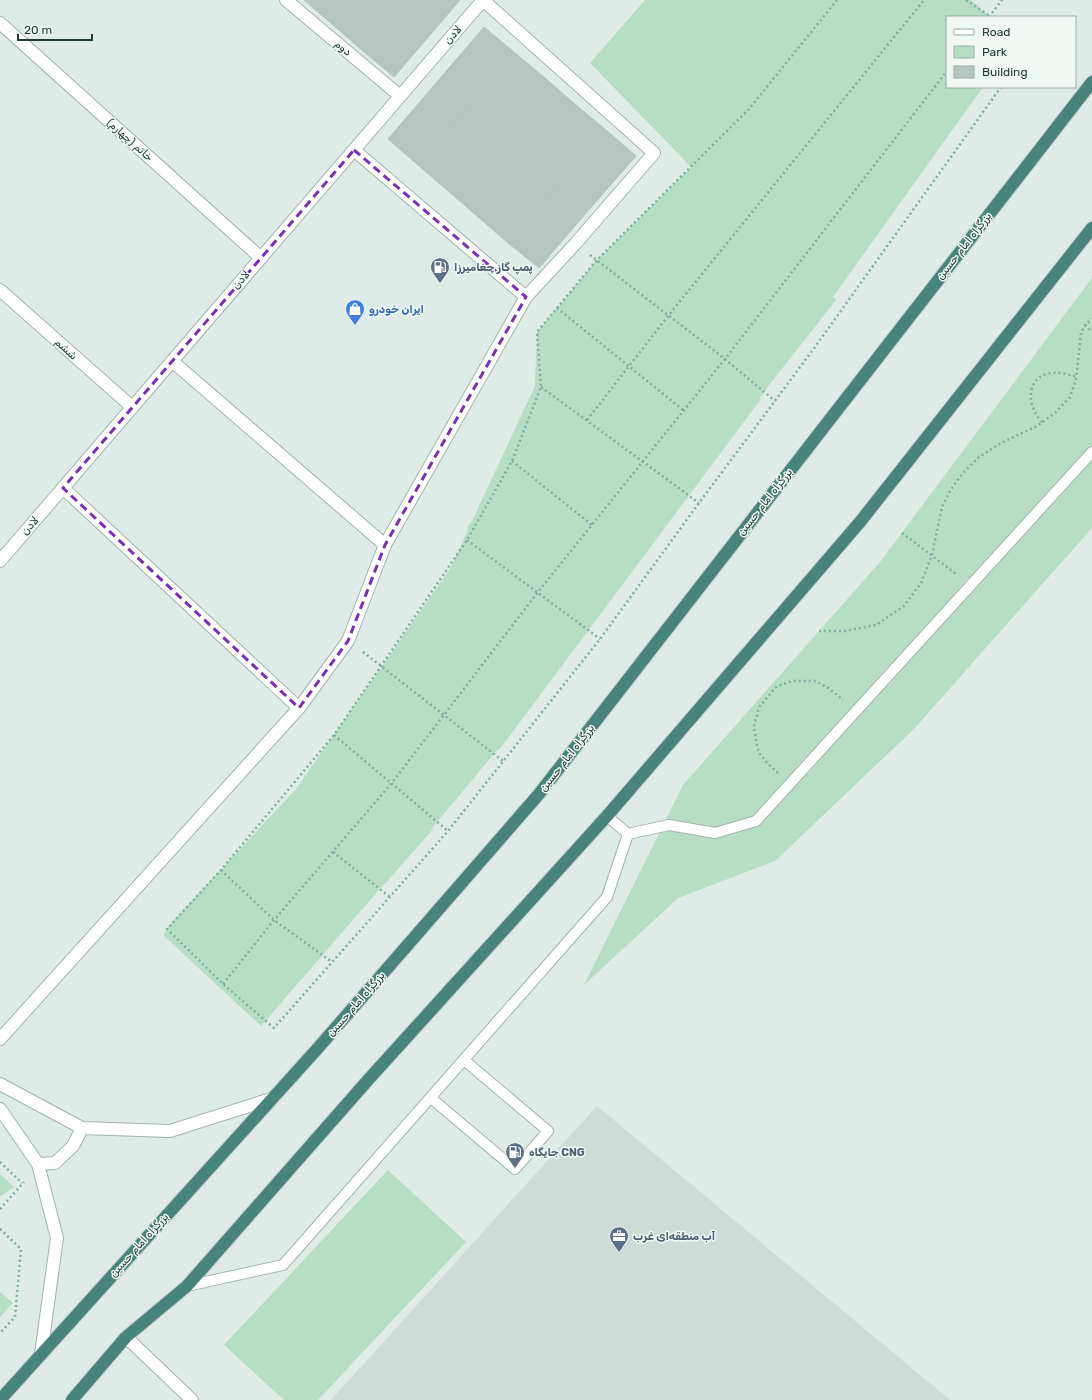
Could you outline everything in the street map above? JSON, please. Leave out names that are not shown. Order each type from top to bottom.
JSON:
[{"type":"highway","name":"بزرگراه امام حسین","points":[[0,1400],[272,1099],[539,794],[1092,82]]},
{"type":"highway","points":[[72,1400],[126,1337],[187,1286],[368,1080],[607,816],[860,522],[1092,228]]},
{"type":"street","name":"دوم","points":[[286,0],[400,96]]},
{"type":"street","name":"لادن","points":[[2,553],[63,488],[483,0]]},
{"type":"street","points":[[0,1039],[299,708],[348,641],[385,545],[526,297],[576,243],[654,153],[483,0]]},
{"type":"street","name":"خاتم (چهارم)","points":[[0,23],[261,258]]},
{"type":"street","points":[[354,150],[526,297]]},
{"type":"street","name":"ششم","points":[[0,290],[132,407]]},
{"type":"street","points":[[172,361],[385,545]]},
{"type":"street","points":[[63,488],[299,708]]},
{"type":"street","points":[[0,1084],[82,1128],[170,1131],[272,1099]]},
{"type":"street","points":[[0,1109],[38,1164],[56,1238],[41,1354]]},
{"type":"street","points":[[38,1164],[55,1163],[73,1146],[82,1128]]},
{"type":"street","points":[[126,1337],[192,1400]]},
{"type":"lane","points":[[628,834],[669,825],[715,833],[756,821],[1092,452]]},
{"type":"lane","points":[[607,816],[628,834]]},
{"type":"lane","points":[[187,1286],[283,1265],[607,897],[628,834]]},
{"type":"lane","points":[[431,1098],[515,1169],[548,1131],[464,1060]]},
{"type":"path","points":[[837,0],[748,109],[596,261],[537,332],[541,387],[512,461],[467,540],[334,735],[221,870],[167,928],[223,984],[274,1028],[448,831],[600,639],[775,401],[1000,88]]},
{"type":"path","points":[[587,420],[668,316],[924,0]]},
{"type":"path","points":[[966,0],[989,16]]},
{"type":"path","points":[[991,16],[1002,0]]},
{"type":"path","points":[[223,984],[274,920],[391,784],[538,592],[725,359],[946,72]]},
{"type":"path","points":[[576,243],[596,261],[725,359],[775,401]]},
{"type":"path","points":[[557,308],[683,410]]},
{"type":"path","points":[[819,631],[845,631],[876,625],[904,606],[921,583],[932,555],[937,524],[942,507],[950,491],[962,474],[979,457],[1001,442],[1036,426],[1055,413],[1070,397],[1077,377],[1081,333],[1085,325],[1092,319]]},
{"type":"path","points":[[1085,325],[1092,332]]},
{"type":"path","points":[[1042,422],[1033,410],[1031,403],[1031,395],[1034,385],[1045,375],[1053,373],[1067,374],[1077,377]]},
{"type":"path","points":[[541,387],[699,503]]},
{"type":"path","points":[[512,461],[592,525]]},
{"type":"path","points":[[902,533],[932,555],[969,587]]},
{"type":"path","points":[[467,540],[600,639]]},
{"type":"path","points":[[348,641],[503,761]]},
{"type":"path","points":[[790,784],[768,764],[760,753],[756,741],[754,726],[760,707],[777,686],[793,681],[815,681],[830,689],[855,712]]},
{"type":"path","points":[[334,735],[448,831]]},
{"type":"path","points":[[333,852],[390,897]]},
{"type":"path","points":[[221,870],[274,920],[332,962]]},
{"type":"path","points":[[0,1162],[23,1184]]},
{"type":"path","points":[[0,1209],[23,1184],[38,1164]]},
{"type":"path","points":[[0,1229],[21,1249],[14,1316],[0,1333]]},
{"type":"highlighted area","points":[[354,150],[526,297],[385,545],[348,641],[299,708],[63,488]]},
{"type":"shaded area","name":"آب منطقه‌ای غرب","points":[[597,1106],[950,1400],[331,1400]]},
{"type":"green space","points":[[645,0],[971,0],[989,16],[946,16],[946,88],[982,88],[833,297],[836,300],[770,384],[760,398],[761,399],[499,750],[498,749],[432,828],[433,829],[261,1026],[163,935],[172,922],[296,789],[450,569],[468,530],[467,528],[472,521],[535,386],[537,332],[596,261],[691,167],[590,63]]},
{"type":"green space","points":[[1092,278],[1092,528],[914,729],[775,861],[678,898],[584,985],[683,785],[880,562]]},
{"type":"green space","points":[[388,1170],[466,1242],[318,1400],[284,1400],[224,1345]]},
{"type":"green space","points":[[0,1174],[14,1187],[0,1197]]},
{"type":"green space","points":[[0,1292],[13,1303],[0,1317]]},
{"type":"building","points":[[304,0],[355,0],[333,25]]},
{"type":"building","points":[[355,0],[407,0],[363,51],[333,25]]},
{"type":"building","points":[[407,0],[418,0],[442,21],[394,77],[363,51]]},
{"type":"building","points":[[418,0],[460,0],[442,21]]},
{"type":"building","points":[[484,27],[514,52],[466,108],[436,83]]},
{"type":"building","points":[[514,52],[545,78],[497,135],[466,108]]},
{"type":"building","points":[[545,78],[575,104],[527,160],[497,135]]},
{"type":"building","points":[[436,83],[466,108],[418,165],[388,139]]},
{"type":"building","points":[[575,104],[606,130],[557,186],[527,160]]},
{"type":"building","points":[[466,108],[497,135],[448,191],[418,165]]},
{"type":"building","points":[[606,130],[636,156],[587,212],[557,186]]},
{"type":"building","points":[[497,135],[527,160],[478,217],[448,191]]},
{"type":"building","points":[[527,160],[557,186],[508,243],[478,217]]},
{"type":"building","points":[[557,186],[587,212],[539,268],[508,243]]},
{"type":"place","name":"پمپ گاز چغامیرزا","points":[[440,284]]},
{"type":"place","name":"ایران خودرو","points":[[355,326]]},
{"type":"place","name":"جایگاه CNG","points":[[515,1169]]},
{"type":"place","name":"آب منطقه‌ای غرب","points":[[619,1253]]}]
